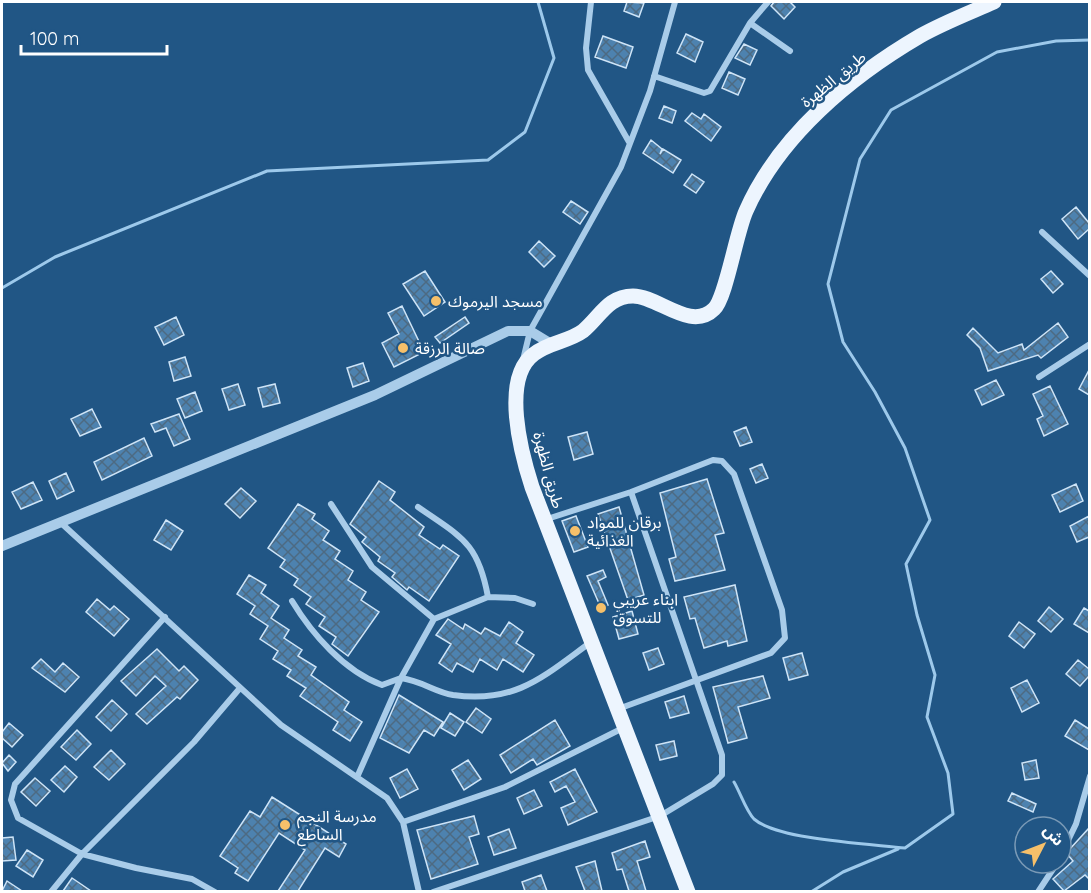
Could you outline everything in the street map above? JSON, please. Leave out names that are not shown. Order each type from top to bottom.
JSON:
[{"type":"main road","name":"طريق الظهرة","points":[[688,891],[544,520],[527,470],[520,436],[518,372],[538,350],[580,333],[605,307],[626,296],[645,298],[689,316],[710,313],[720,301],[735,239],[750,201],[771,165],[800,130],[836,95],[911,42],[994,2]]},
{"type":"street","points":[[591,2],[586,48],[588,70],[629,142]]},
{"type":"street","points":[[522,366],[530,331],[605,197],[629,142],[650,91],[675,2]]},
{"type":"street","points":[[654,76],[704,93],[710,91],[750,23],[768,2]]},
{"type":"street","points":[[750,23],[790,51]]},
{"type":"street","points":[[1042,232],[1089,276]]},
{"type":"street","points":[[2,546],[375,395],[508,331],[530,331],[553,345]]},
{"type":"street","points":[[1039,377],[1089,344]]},
{"type":"street","points":[[544,520],[631,492],[713,460],[722,461],[729,466],[741,495],[782,610],[785,638],[771,653],[697,678],[618,709]]},
{"type":"street","points":[[433,891],[660,816],[713,784],[722,775],[722,755],[631,492]]},
{"type":"street","points":[[331,504],[372,567],[434,619]]},
{"type":"street","points":[[418,507],[469,544],[483,572],[488,597]]},
{"type":"street","points":[[60,522],[281,725],[358,775],[387,798],[403,822],[419,891]]},
{"type":"street","points":[[358,775],[400,678],[434,619],[488,597],[515,598],[533,604]]},
{"type":"street","points":[[292,601],[303,620],[340,659],[382,685],[400,678],[416,680],[453,695],[507,693],[531,686],[592,642]]},
{"type":"street","points":[[165,617],[12,790],[12,807],[18,818],[82,854],[192,879],[215,891]]},
{"type":"street","points":[[51,891],[82,854],[194,742],[240,688]]},
{"type":"street","points":[[403,822],[505,787],[624,727]]},
{"type":"street","points":[[1073,830],[1089,776]]},
{"type":"street","points":[[1038,891],[1049,875]]},
{"type":"building","points":[[627,2],[644,3],[639,17],[624,11]]},
{"type":"building","points":[[774,2],[790,2],[795,7],[784,19],[771,6]]},
{"type":"building","points":[[686,34],[703,42],[695,62],[677,53]]},
{"type":"building","points":[[603,36],[633,47],[626,68],[595,57]]},
{"type":"building","points":[[744,44],[757,50],[750,65],[735,58]]},
{"type":"building","points":[[729,72],[745,79],[738,95],[722,88]]},
{"type":"building","points":[[664,106],[676,111],[672,123],[659,118]]},
{"type":"building","points":[[692,113],[701,119],[704,114],[721,127],[711,141],[685,121]]},
{"type":"building","points":[[651,140],[662,149],[660,154],[663,149],[681,160],[673,173],[643,153]]},
{"type":"building","points":[[692,174],[704,182],[696,193],[684,185]]},
{"type":"building","points":[[571,201],[588,212],[580,224],[563,212]]},
{"type":"building","points":[[1076,207],[1089,223],[1089,229],[1078,239],[1062,219]]},
{"type":"building","points":[[539,241],[555,256],[544,267],[529,252]]},
{"type":"building","points":[[425,271],[445,302],[424,316],[403,284]]},
{"type":"building","points":[[1051,271],[1063,284],[1053,293],[1041,279]]},
{"type":"building","name":"صالة الرزقة","points":[[402,306],[424,352],[394,367],[382,343],[399,334],[388,313]]},
{"type":"building","points":[[176,317],[184,335],[164,345],[155,327]]},
{"type":"building","points":[[465,317],[469,323],[440,343],[435,337]]},
{"type":"building","points":[[1058,323],[1068,337],[1041,358],[1038,355],[988,371],[980,348],[967,335],[973,328],[998,353],[1022,344],[1024,350]]},
{"type":"building","points":[[185,357],[191,376],[174,381],[169,362]]},
{"type":"building","points":[[363,363],[369,381],[353,387],[347,368]]},
{"type":"building","points":[[1089,370],[1089,395],[1079,389]]},
{"type":"building","points":[[996,380],[1004,395],[982,405],[975,390]]},
{"type":"building","points":[[238,384],[245,405],[229,410],[222,389]]},
{"type":"building","points":[[275,384],[280,403],[263,407],[258,388]]},
{"type":"building","points":[[1050,386],[1068,424],[1044,436],[1037,419],[1043,416],[1033,394]]},
{"type":"building","points":[[195,392],[202,411],[185,418],[177,399]]},
{"type":"building","points":[[92,409],[101,427],[80,436],[71,419]]},
{"type":"building","points":[[179,414],[190,439],[174,446],[166,428],[155,432],[151,424]]},
{"type":"building","points":[[746,427],[752,442],[740,446],[734,432]]},
{"type":"building","points":[[587,432],[593,454],[574,460],[568,437]]},
{"type":"building","points":[[144,438],[152,456],[102,480],[94,462]]},
{"type":"building","points":[[762,464],[768,478],[756,483],[750,469]]},
{"type":"building","points":[[66,473],[74,491],[57,499],[49,481]]},
{"type":"building","points":[[707,479],[724,533],[715,535],[725,570],[675,581],[669,559],[676,557],[660,493]]},
{"type":"building","points":[[379,481],[395,492],[390,500],[424,527],[419,535],[440,549],[443,545],[459,556],[429,601],[409,587],[407,590],[392,577],[395,573],[378,561],[380,557],[362,542],[366,537],[350,524]]},
{"type":"building","points":[[33,482],[42,500],[21,509],[12,492]]},
{"type":"building","points":[[1076,484],[1083,501],[1060,512],[1052,495]]},
{"type":"building","points":[[241,488],[256,501],[240,518],[225,504]]},
{"type":"building","points":[[298,504],[315,514],[312,519],[329,531],[323,540],[340,551],[335,559],[353,571],[348,580],[366,592],[361,600],[379,612],[348,656],[332,644],[336,637],[319,626],[325,617],[306,604],[311,597],[294,585],[298,579],[280,567],[285,560],[268,548]]},
{"type":"building","points":[[619,507],[644,595],[628,600],[598,514]]},
{"type":"building","points":[[576,516],[588,547],[574,552],[562,521]]},
{"type":"building","points":[[1089,516],[1089,537],[1077,542],[1070,526]]},
{"type":"building","points":[[166,520],[183,531],[171,550],[154,540]]},
{"type":"building","points":[[603,570],[606,577],[598,581],[608,605],[601,608],[587,576]]},
{"type":"building","points":[[249,575],[266,585],[261,593],[279,606],[271,618],[289,630],[284,638],[302,650],[298,656],[316,667],[311,675],[349,702],[344,710],[362,722],[350,741],[333,730],[338,722],[300,696],[306,688],[287,676],[291,670],[273,659],[278,651],[260,639],[268,626],[250,614],[255,606],[237,594]]},
{"type":"building","points":[[735,585],[747,641],[728,646],[727,641],[704,648],[695,618],[690,619],[684,597]]},
{"type":"building","points":[[97,599],[110,610],[114,606],[129,619],[114,636],[86,612]]},
{"type":"building","points":[[1049,607],[1063,619],[1051,632],[1038,621]]},
{"type":"building","points":[[1084,608],[1089,611],[1089,633],[1074,624]]},
{"type":"building","points":[[632,611],[638,634],[619,639],[613,617]]},
{"type":"building","points":[[448,619],[463,629],[465,624],[481,634],[485,628],[500,636],[509,622],[523,632],[516,643],[534,655],[523,672],[503,659],[497,670],[480,659],[473,672],[457,663],[452,672],[439,663],[451,644],[436,635]]},
{"type":"building","points":[[1019,622],[1035,634],[1024,648],[1009,636]]},
{"type":"building","points":[[658,648],[664,664],[649,670],[643,653]]},
{"type":"building","points":[[157,649],[179,671],[184,666],[198,680],[180,699],[177,697],[147,724],[136,714],[166,686],[155,676],[136,696],[121,681]]},
{"type":"building","points":[[802,653],[808,675],[789,680],[783,658]]},
{"type":"building","points":[[41,659],[55,672],[63,663],[79,677],[65,692],[32,668]]},
{"type":"building","points":[[1078,660],[1089,669],[1089,676],[1080,686],[1066,674]]},
{"type":"building","points":[[763,676],[770,698],[738,707],[747,738],[728,743],[713,687]]},
{"type":"building","points":[[1027,680],[1039,703],[1022,712],[1011,688]]},
{"type":"building","points":[[399,695],[443,722],[434,736],[424,730],[409,753],[380,738]]},
{"type":"building","points":[[684,696],[689,713],[670,718],[665,702]]},
{"type":"building","points":[[112,700],[127,714],[111,731],[96,717]]},
{"type":"building","points":[[476,708],[491,719],[482,733],[466,722]]},
{"type":"building","points":[[450,713],[464,722],[455,736],[441,728]]},
{"type":"building","points":[[555,720],[570,746],[537,765],[533,759],[511,773],[500,755]]},
{"type":"building","points":[[1075,720],[1089,729],[1089,750],[1065,736]]},
{"type":"building","points":[[9,723],[23,735],[12,747],[2,738],[2,732]]},
{"type":"building","points":[[77,730],[91,744],[76,760],[61,747]]},
{"type":"building","points":[[674,741],[677,756],[660,760],[656,745]]},
{"type":"building","points":[[111,750],[125,764],[109,780],[94,767]]},
{"type":"building","points":[[9,755],[16,762],[8,771],[2,763]]},
{"type":"building","points":[[468,760],[481,779],[464,790],[452,770]]},
{"type":"building","points":[[1036,760],[1039,778],[1025,780],[1022,763]]},
{"type":"building","points":[[65,766],[77,777],[64,792],[51,780]]},
{"type":"building","points":[[407,769],[418,789],[400,798],[390,778]]},
{"type":"building","points":[[575,769],[597,812],[568,825],[561,808],[575,802],[566,786],[555,792],[550,782]]},
{"type":"building","points":[[35,778],[50,791],[36,806],[21,792]]},
{"type":"building","points":[[534,790],[542,806],[524,814],[517,798]]},
{"type":"building","points":[[1012,793],[1036,804],[1033,812],[1008,801]]},
{"type":"building","points":[[272,797],[346,844],[339,857],[325,848],[298,891],[278,891],[305,850],[279,833],[248,881],[235,873],[238,868],[220,856],[250,811],[260,817]]},
{"type":"building","points":[[474,816],[479,834],[469,837],[478,864],[431,879],[417,830]]},
{"type":"building","points":[[1089,828],[1089,879],[1085,875],[1064,891],[1053,879],[1057,875],[1073,875],[1073,846]]},
{"type":"building","points":[[509,829],[516,848],[494,855],[488,837]]},
{"type":"building","points":[[13,837],[16,860],[2,861],[2,838]]},
{"type":"building","points":[[645,841],[650,857],[637,861],[646,891],[629,891],[622,869],[617,870],[612,853]]},
{"type":"building","points":[[27,850],[43,860],[33,877],[16,866]]},
{"type":"building","points":[[595,861],[602,891],[585,891],[576,867]]},
{"type":"building","points":[[541,875],[547,891],[525,891],[522,882]]},
{"type":"building","points":[[72,878],[91,891],[63,891]]},
{"type":"building","points":[[7,881],[22,891],[2,891]]},
{"type":"waterway","points":[[2,288],[55,257],[267,171],[488,160],[525,132],[554,58],[538,2]]},
{"type":"waterway","points":[[734,782],[754,819],[783,832],[826,840],[905,848],[953,814],[948,773],[927,717],[935,675],[917,615],[906,564],[930,520],[905,448],[875,392],[843,342],[828,284],[860,159],[891,110],[997,52],[1056,41],[1090,40]]},
{"type":"waterway","points":[[811,892],[843,872],[898,849]]},
{"type":"place","name":"مسجد اليرموك","points":[[436,301]]},
{"type":"place","name":"صالة الرزقة","points":[[403,348]]},
{"type":"place","name":"برقان للمواد الغذائية","points":[[575,531]]},
{"type":"place","name":"ابناء عريبي للتسوق","points":[[601,608]]},
{"type":"place","name":"مدرسة النجم الساطع","points":[[285,825]]}]
